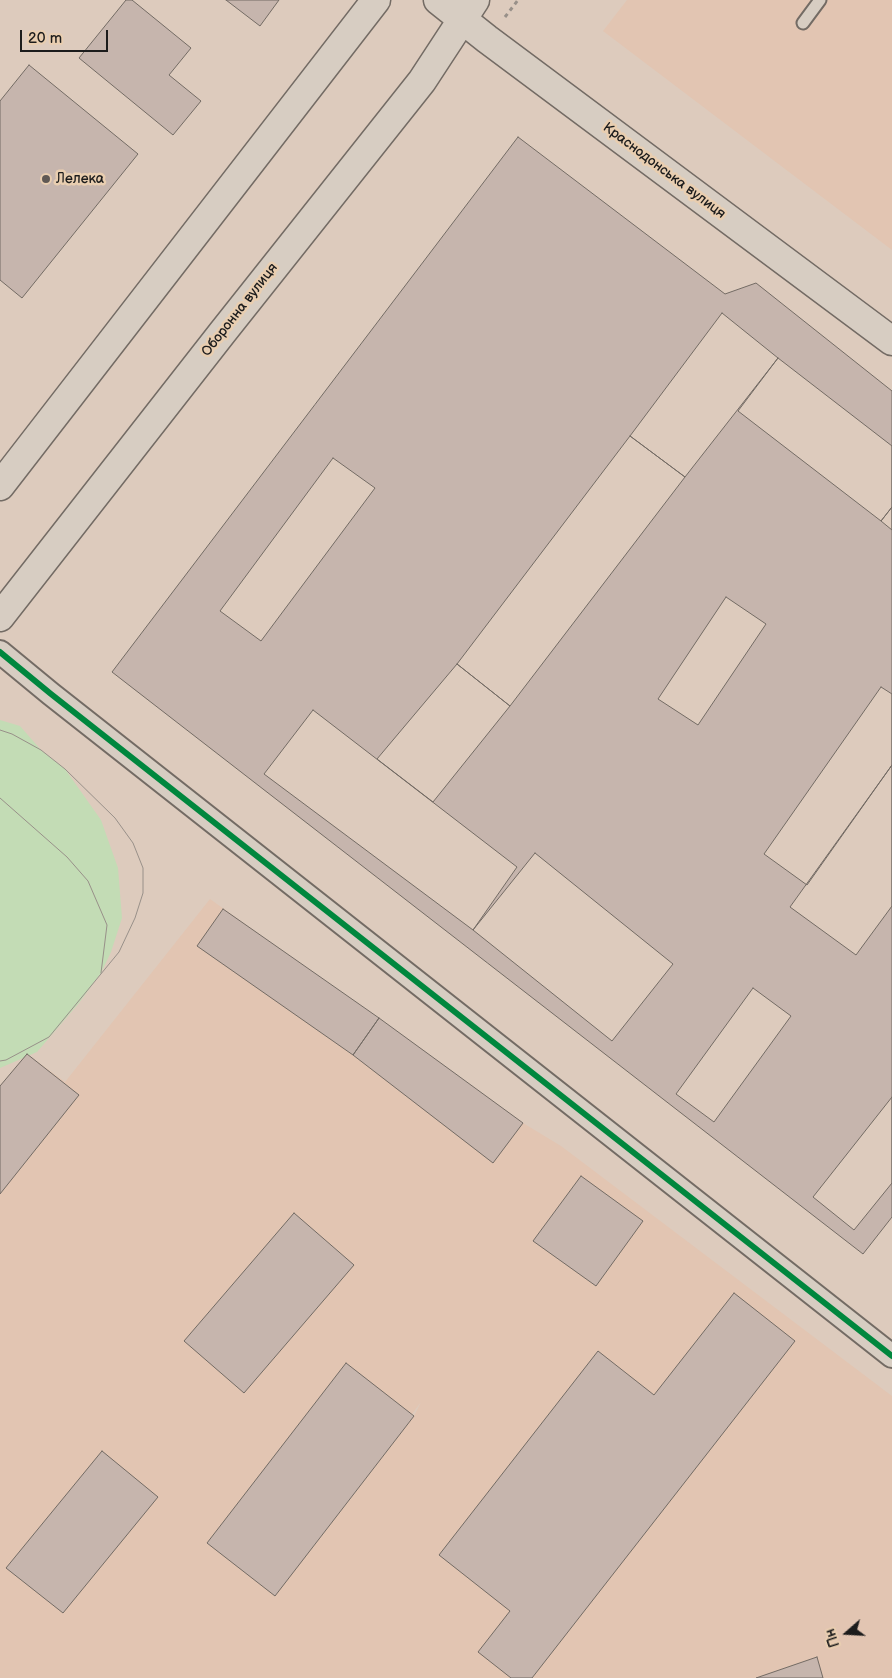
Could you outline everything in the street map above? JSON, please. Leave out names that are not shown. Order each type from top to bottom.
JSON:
[{"type":"main road","points":[[0,486],[376,0]]},
{"type":"main road","name":"Краснодонська вулиця","points":[[438,0],[469,10],[892,341]]},
{"type":"main road","name":"Оборонна вулиця","points":[[0,617],[422,81],[469,10]]},
{"type":"street","points":[[0,652],[58,700],[892,1356]]},
{"type":"lane","points":[[803,23],[820,0]]},
{"type":"shaded area","points":[[627,0],[892,0],[892,250],[603,31]]},
{"type":"shaded area","points":[[210,899],[523,1123],[561,1146],[892,1396],[892,1678],[0,1678],[0,1086],[27,1054],[65,1082]],"holes":[[[421,1402],[414,1416],[310,1551]]]},
{"type":"green space","points":[[0,720],[20,726],[41,750],[65,769],[101,820],[118,868],[122,918],[111,952],[101,973],[79,1003],[37,1052],[0,1068]]},
{"type":"building","points":[[126,0],[132,0],[191,48],[169,75],[201,101],[173,135],[79,58]]},
{"type":"building","points":[[226,0],[279,0],[260,26]]},
{"type":"building","points":[[29,65],[138,154],[22,298],[0,280],[0,101]]},
{"type":"building","points":[[518,137],[725,294],[756,283],[892,391],[892,1217],[863,1254],[112,672]]},
{"type":"building","points":[[722,313],[778,358],[685,477],[630,436]]},
{"type":"building","points":[[778,358],[892,446],[892,507],[881,521],[738,411]]},
{"type":"building","points":[[630,436],[685,477],[510,706],[457,664]]},
{"type":"building","points":[[333,458],[375,488],[261,641],[220,611]]},
{"type":"building","points":[[892,507],[892,530],[881,521]]},
{"type":"building","points":[[726,597],[766,624],[698,725],[658,699]]},
{"type":"building","points":[[457,664],[510,706],[433,802],[377,759]]},
{"type":"building","points":[[881,687],[892,694],[892,765],[807,885],[764,854]]},
{"type":"building","points":[[313,710],[517,867],[473,930],[264,774]]},
{"type":"building","points":[[892,765],[892,906],[856,955],[790,907]]},
{"type":"building","points":[[535,853],[673,964],[612,1041],[473,930]]},
{"type":"building","points":[[223,909],[379,1018],[353,1055],[197,946]]},
{"type":"building","points":[[753,988],[791,1016],[714,1122],[676,1094]]},
{"type":"building","points":[[379,1018],[523,1123],[493,1163],[353,1055]]},
{"type":"building","points":[[27,1054],[79,1095],[0,1194],[0,1086]]},
{"type":"building","points":[[892,1097],[892,1183],[854,1230],[813,1197]]},
{"type":"building","points":[[581,1176],[643,1221],[596,1286],[533,1241]]},
{"type":"building","points":[[294,1213],[354,1265],[244,1393],[184,1341]]},
{"type":"building","points":[[734,1293],[795,1341],[532,1678],[511,1678],[478,1652],[510,1611],[439,1555],[598,1351],[654,1395]]},
{"type":"building","points":[[346,1363],[414,1416],[275,1596],[207,1543]]},
{"type":"building","points":[[102,1451],[158,1497],[63,1613],[6,1568]]},
{"type":"building","points":[[817,1657],[823,1678],[756,1678]]},
{"type":"tram line","points":[[0,730],[12,734],[41,750],[65,769],[115,818],[133,843],[143,868],[143,893],[135,918],[119,952],[49,1037],[6,1060],[0,1061]]},
{"type":"tram line","points":[[0,798],[67,857],[88,881],[107,925],[101,973]]},
{"type":"cycle path","points":[[0,652],[892,1356]]},
{"type":"place","name":"Лелека","points":[[46,179]]}]
